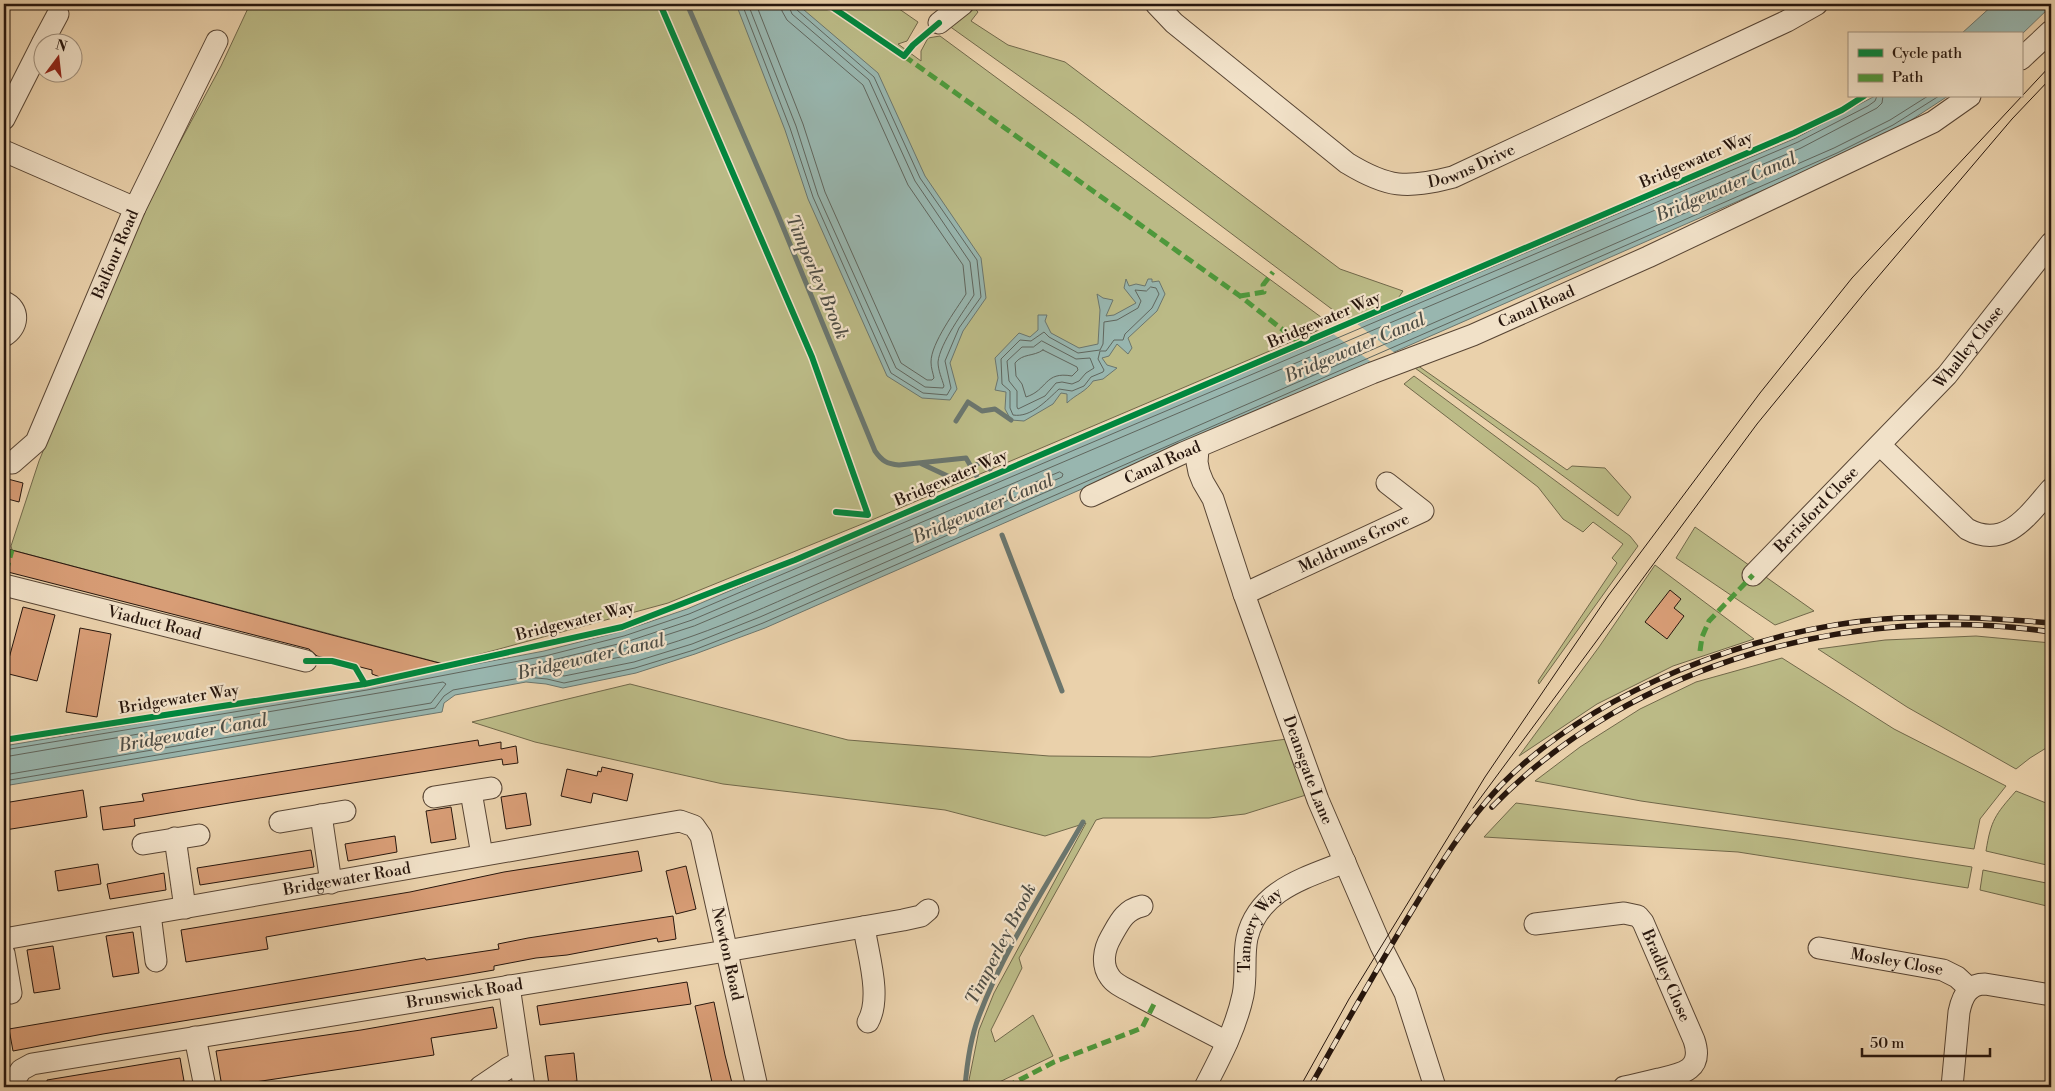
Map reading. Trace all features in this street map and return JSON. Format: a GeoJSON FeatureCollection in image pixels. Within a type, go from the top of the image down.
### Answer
{"type":"FeatureCollection","features":[{"type":"Feature","properties":{"kind":"street"},"geometry":{"type":"LineString","coordinates":[[939,23],[963,4]]}},
{"type":"Feature","properties":{"kind":"street","name":"Downs Drive"},"geometry":{"type":"LineString","coordinates":[[1156,4],[1174,23],[1347,164],[1379,180],[1405,185],[1422,185],[1452,177],[1787,21],[1816,4]]}},
{"type":"Feature","properties":{"kind":"street"},"geometry":{"type":"LineString","coordinates":[[49,32],[58,14]]}},
{"type":"Feature","properties":{"kind":"street"},"geometry":{"type":"LineString","coordinates":[[2022,58],[2051,31]]}},
{"type":"Feature","properties":{"kind":"street","name":"Balfour Road"},"geometry":{"type":"LineString","coordinates":[[8,462],[36,442],[135,208],[217,41]]}},
{"type":"Feature","properties":{"kind":"street"},"geometry":{"type":"LineString","coordinates":[[4,119],[32,64]]}},
{"type":"Feature","properties":{"kind":"street","name":"Canal Road"},"geometry":{"type":"LineString","coordinates":[[1091,496],[1183,453],[1198,449],[1372,373],[1473,335],[1648,258],[1933,122],[1967,98]]}},
{"type":"Feature","properties":{"kind":"street"},"geometry":{"type":"LineString","coordinates":[[4,151],[135,208]]}},
{"type":"Feature","properties":{"kind":"street","name":"Whalley Close"},"geometry":{"type":"LineString","coordinates":[[1880,445],[1965,355],[2051,243]]}},
{"type":"Feature","properties":{"kind":"street"},"geometry":{"type":"LineString","coordinates":[[4,302],[10,304],[16,312],[16,322],[12,331],[4,336]]}},
{"type":"Feature","properties":{"kind":"street"},"geometry":{"type":"LineString","coordinates":[[1880,445],[1967,529],[1974,533],[1995,535],[2013,529],[2051,489]]}},
{"type":"Feature","properties":{"kind":"street","name":"Berisford Close"},"geometry":{"type":"LineString","coordinates":[[1753,575],[1880,445]]}},
{"type":"Feature","properties":{"kind":"street","name":"Deansgate Lane"},"geometry":{"type":"LineString","coordinates":[[1198,449],[1197,462],[1199,472],[1213,499],[1244,594],[1318,800],[1381,946],[1405,993],[1435,1087]]}},
{"type":"Feature","properties":{"kind":"street","name":"Meldrums Grove"},"geometry":{"type":"LineString","coordinates":[[1244,594],[1423,511],[1387,482]]}},
{"type":"Feature","properties":{"kind":"street","name":"Viaduct Road"},"geometry":{"type":"LineString","coordinates":[[4,585],[306,660]]}},
{"type":"Feature","properties":{"kind":"street"},"geometry":{"type":"LineString","coordinates":[[434,797],[481,790],[482,855]]}},
{"type":"Feature","properties":{"kind":"street"},"geometry":{"type":"LineString","coordinates":[[280,822],[345,811]]}},
{"type":"Feature","properties":{"kind":"street"},"geometry":{"type":"LineString","coordinates":[[321,816],[331,882]]}},
{"type":"Feature","properties":{"kind":"street","name":"Bridgewater Road"},"geometry":{"type":"LineString","coordinates":[[4,939],[668,822],[680,821],[690,823]]}},
{"type":"Feature","properties":{"kind":"street","name":"Newton Road"},"geometry":{"type":"LineString","coordinates":[[690,823],[701,836],[757,1087]]}},
{"type":"Feature","properties":{"kind":"street"},"geometry":{"type":"LineString","coordinates":[[143,844],[199,835]]}},
{"type":"Feature","properties":{"kind":"street"},"geometry":{"type":"LineString","coordinates":[[175,838],[185,908]]}},
{"type":"Feature","properties":{"kind":"street","name":"Tannery Way"},"geometry":{"type":"LineString","coordinates":[[1205,1087],[1237,1020],[1244,992],[1247,938],[1259,911],[1265,903],[1282,889],[1345,862]]}},
{"type":"Feature","properties":{"kind":"street"},"geometry":{"type":"LineString","coordinates":[[1142,906],[1134,908],[1125,914],[1107,944],[1104,961],[1109,976],[1122,987],[1227,1042]]}},
{"type":"Feature","properties":{"kind":"street","name":"Brunswick Road"},"geometry":{"type":"LineString","coordinates":[[10,1087],[21,1070],[28,1065],[726,951],[914,918],[928,910]]}},
{"type":"Feature","properties":{"kind":"street","name":"Bradley Close"},"geometry":{"type":"LineString","coordinates":[[1535,924],[1624,913],[1638,916],[1643,922],[1697,1047],[1696,1060],[1693,1066],[1682,1074],[1624,1087]]}},
{"type":"Feature","properties":{"kind":"street"},"geometry":{"type":"LineString","coordinates":[[150,914],[156,960]]}},
{"type":"Feature","properties":{"kind":"street"},"geometry":{"type":"LineString","coordinates":[[864,927],[875,999],[874,1012],[868,1022]]}},
{"type":"Feature","properties":{"kind":"street","name":"Mosley Close"},"geometry":{"type":"LineString","coordinates":[[1819,948],[1943,970],[1957,977],[1970,989]]}},
{"type":"Feature","properties":{"kind":"street"},"geometry":{"type":"LineString","coordinates":[[4,954],[10,993]]}},
{"type":"Feature","properties":{"kind":"street"},"geometry":{"type":"LineString","coordinates":[[1952,1087],[1961,1002],[1970,989],[1978,984],[1985,984],[2051,995]]}},
{"type":"Feature","properties":{"kind":"street"},"geometry":{"type":"LineString","coordinates":[[509,986],[524,1087]]}},
{"type":"Feature","properties":{"kind":"street"},"geometry":{"type":"LineString","coordinates":[[195,1037],[204,1087]]}},
{"type":"Feature","properties":{"kind":"street"},"geometry":{"type":"LineString","coordinates":[[480,1087],[520,1062]]}},
{"type":"Feature","properties":{"kind":"shaded area"},"geometry":{"type":"Polygon","coordinates":[[[250,4],[892,4],[918,22],[907,41],[898,44],[921,61],[921,51],[928,38],[940,36],[1325,320],[1319,330],[867,522],[668,603],[444,664],[12,550],[11,546],[39,461],[138,220],[221,66],[250,4]]]}},
{"type":"Feature","properties":{"kind":"shaded area"},"geometry":{"type":"Polygon","coordinates":[[[971,4],[978,12],[971,21],[1008,45],[1065,62],[1340,269],[1403,291],[1395,303],[1351,319],[1337,313],[1075,116],[945,23],[971,4]]]}},
{"type":"Feature","properties":{"kind":"shaded area"},"geometry":{"type":"Polygon","coordinates":[[[1417,365],[1567,470],[1572,466],[1605,468],[1631,497],[1618,516],[1415,368],[1417,365]]]}},
{"type":"Feature","properties":{"kind":"shaded area"},"geometry":{"type":"Polygon","coordinates":[[[1414,376],[1630,536],[1638,546],[1539,684],[1538,681],[1617,563],[1612,558],[1623,544],[1593,522],[1583,532],[1563,519],[1538,487],[1404,384],[1414,376]]]}},
{"type":"Feature","properties":{"kind":"shaded area"},"geometry":{"type":"Polygon","coordinates":[[[1695,527],[1814,611],[1775,625],[1676,558],[1695,527]]]}},
{"type":"Feature","properties":{"kind":"shaded area"},"geometry":{"type":"Polygon","coordinates":[[[1655,565],[1754,639],[1673,666],[1597,704],[1519,756],[1599,647],[1655,565]]]}},
{"type":"Feature","properties":{"kind":"shaded area"},"geometry":{"type":"Polygon","coordinates":[[[1976,636],[2051,643],[2051,745],[2016,769],[1907,707],[1818,649],[1885,640],[1976,636]]]}},
{"type":"Feature","properties":{"kind":"shaded area"},"geometry":{"type":"Polygon","coordinates":[[[1782,658],[1894,729],[2006,786],[1980,819],[1974,849],[1641,801],[1535,781],[1580,747],[1640,709],[1696,682],[1782,658]]]}},
{"type":"Feature","properties":{"kind":"shaded area"},"geometry":{"type":"Polygon","coordinates":[[[630,684],[848,740],[1049,756],[1150,757],[1287,739],[1306,795],[1245,814],[1209,818],[1103,818],[1096,820],[1019,958],[1022,968],[991,1030],[995,1042],[1033,1015],[1053,1056],[989,1087],[970,1087],[969,1080],[979,1030],[994,993],[1086,823],[1045,836],[945,810],[723,784],[535,742],[472,722],[630,684]]]}},
{"type":"Feature","properties":{"kind":"shaded area"},"geometry":{"type":"Polygon","coordinates":[[[2016,791],[2051,805],[2051,866],[1986,851],[1995,818],[2016,791]]]}},
{"type":"Feature","properties":{"kind":"shaded area"},"geometry":{"type":"Polygon","coordinates":[[[1516,803],[1790,839],[1972,867],[1968,888],[1738,852],[1484,837],[1516,803]]]}},
{"type":"Feature","properties":{"kind":"shaded area"},"geometry":{"type":"Polygon","coordinates":[[[1983,870],[2051,884],[2051,907],[1980,890],[1983,870]]]}},
{"type":"Feature","properties":{"kind":"water"},"geometry":{"type":"Polygon","coordinates":[[[736,4],[797,4],[878,73],[925,176],[981,258],[986,298],[963,331],[950,363],[957,389],[950,400],[922,398],[887,376],[808,199],[785,130],[736,4]]]}},
{"type":"Feature","properties":{"kind":"water"},"geometry":{"type":"Polygon","coordinates":[[[1994,4],[2051,4],[2022,34],[2022,32],[1963,32],[1994,4]]]}},
{"type":"Feature","properties":{"kind":"water","name":"Bridgewater Canal"},"geometry":{"type":"Polygon","coordinates":[[[1871,98],[1945,98],[1896,130],[1809,170],[765,628],[695,654],[636,673],[563,688],[526,682],[455,695],[444,703],[442,712],[4,786],[4,746],[366,685],[544,651],[623,631],[687,609],[1796,138],[1871,98]]]}},
{"type":"Feature","properties":{"kind":"water"},"geometry":{"type":"Polygon","coordinates":[[[1126,279],[1129,286],[1136,284],[1145,286],[1148,279],[1152,279],[1152,282],[1159,281],[1165,294],[1157,311],[1128,338],[1132,348],[1128,354],[1117,344],[1109,356],[1102,358],[1107,365],[1117,368],[1103,379],[1093,381],[1067,403],[1067,394],[1061,393],[1053,404],[1024,421],[1011,420],[1005,409],[1006,392],[995,390],[998,378],[995,358],[1019,333],[1030,337],[1038,330],[1038,315],[1047,315],[1045,321],[1051,333],[1079,348],[1098,344],[1100,310],[1097,294],[1103,298],[1113,300],[1106,316],[1114,315],[1136,303],[1124,288],[1126,279]]]}},
{"type":"Feature","properties":{"kind":"pier"},"geometry":{"type":"Polygon","coordinates":[[[1356,323],[1396,354],[1374,364],[1332,333],[1356,323]]]}},
{"type":"Feature","properties":{"kind":"building"},"geometry":{"type":"Polygon","coordinates":[[[4,478],[23,483],[19,502],[4,498],[4,478]]]}},
{"type":"Feature","properties":{"kind":"building"},"geometry":{"type":"Polygon","coordinates":[[[4,548],[443,664],[380,677],[372,674],[372,670],[317,656],[309,649],[4,571],[4,548]]]}},
{"type":"Feature","properties":{"kind":"building"},"geometry":{"type":"Polygon","coordinates":[[[1670,590],[1681,599],[1674,608],[1684,616],[1667,639],[1645,622],[1670,590]]]}},
{"type":"Feature","properties":{"kind":"building"},"geometry":{"type":"Polygon","coordinates":[[[23,607],[55,615],[37,681],[5,673],[23,607]]]}},
{"type":"Feature","properties":{"kind":"building"},"geometry":{"type":"Polygon","coordinates":[[[80,628],[111,634],[97,717],[66,712],[80,628]]]}},
{"type":"Feature","properties":{"kind":"building"},"geometry":{"type":"Polygon","coordinates":[[[478,740],[479,746],[501,742],[501,749],[516,746],[518,763],[503,765],[502,759],[241,801],[134,819],[135,826],[103,830],[100,807],[144,801],[142,794],[478,740]]]}},
{"type":"Feature","properties":{"kind":"building"},"geometry":{"type":"Polygon","coordinates":[[[602,767],[633,774],[627,801],[593,793],[591,803],[561,796],[567,769],[597,776],[598,771],[601,772],[602,767]]]}},
{"type":"Feature","properties":{"kind":"building"},"geometry":{"type":"Polygon","coordinates":[[[83,790],[87,817],[5,830],[4,803],[83,790]]]}},
{"type":"Feature","properties":{"kind":"building"},"geometry":{"type":"Polygon","coordinates":[[[526,793],[531,825],[506,829],[501,797],[526,793]]]}},
{"type":"Feature","properties":{"kind":"building"},"geometry":{"type":"Polygon","coordinates":[[[451,807],[456,839],[431,843],[426,811],[451,807]]]}},
{"type":"Feature","properties":{"kind":"building"},"geometry":{"type":"Polygon","coordinates":[[[395,836],[397,852],[348,861],[345,844],[395,836]]]}},
{"type":"Feature","properties":{"kind":"building"},"geometry":{"type":"Polygon","coordinates":[[[311,850],[314,867],[200,885],[197,868],[311,850]]]}},
{"type":"Feature","properties":{"kind":"building"},"geometry":{"type":"Polygon","coordinates":[[[638,851],[642,871],[266,937],[268,949],[186,962],[181,930],[410,892],[504,872],[638,851]]]}},
{"type":"Feature","properties":{"kind":"building"},"geometry":{"type":"Polygon","coordinates":[[[98,864],[101,884],[58,891],[55,871],[98,864]]]}},
{"type":"Feature","properties":{"kind":"building"},"geometry":{"type":"Polygon","coordinates":[[[686,866],[696,909],[676,914],[666,871],[686,866]]]}},
{"type":"Feature","properties":{"kind":"building"},"geometry":{"type":"Polygon","coordinates":[[[164,873],[166,890],[110,899],[107,884],[164,873]]]}},
{"type":"Feature","properties":{"kind":"building"},"geometry":{"type":"Polygon","coordinates":[[[673,916],[676,939],[658,942],[657,938],[567,955],[536,958],[494,966],[494,970],[103,1034],[13,1051],[9,1029],[425,958],[426,960],[499,949],[498,944],[528,938],[673,916]]]}},
{"type":"Feature","properties":{"kind":"building"},"geometry":{"type":"Polygon","coordinates":[[[133,932],[139,973],[113,977],[106,936],[133,932]]]}},
{"type":"Feature","properties":{"kind":"building"},"geometry":{"type":"Polygon","coordinates":[[[53,946],[60,989],[34,993],[27,950],[53,946]]]}},
{"type":"Feature","properties":{"kind":"building"},"geometry":{"type":"Polygon","coordinates":[[[687,982],[691,1004],[540,1025],[537,1006],[687,982]]]}},
{"type":"Feature","properties":{"kind":"building"},"geometry":{"type":"Polygon","coordinates":[[[714,1002],[733,1087],[713,1087],[695,1006],[714,1002]]]}},
{"type":"Feature","properties":{"kind":"building"},"geometry":{"type":"Polygon","coordinates":[[[493,1007],[497,1028],[431,1038],[434,1055],[222,1087],[216,1051],[361,1030],[493,1007]]]}},
{"type":"Feature","properties":{"kind":"building"},"geometry":{"type":"Polygon","coordinates":[[[574,1053],[577,1081],[549,1085],[545,1056],[574,1053]]]}},
{"type":"Feature","properties":{"kind":"building"},"geometry":{"type":"Polygon","coordinates":[[[180,1058],[184,1081],[146,1087],[47,1087],[47,1080],[180,1058]]]}},
{"type":"Feature","properties":{"kind":"waterway","name":"Timperley Brook"},"geometry":{"type":"LineString","coordinates":[[687,4],[776,210],[875,451],[885,461],[899,465],[966,458],[977,477]]}},
{"type":"Feature","properties":{"kind":"waterway"},"geometry":{"type":"LineString","coordinates":[[956,421],[968,402],[982,411],[995,409],[1011,420]]}},
{"type":"Feature","properties":{"kind":"waterway"},"geometry":{"type":"LineString","coordinates":[[922,464],[954,479],[984,460],[990,469]]}},
{"type":"Feature","properties":{"kind":"waterway","name":"Timperley Brook"},"geometry":{"type":"LineString","coordinates":[[1002,535],[1062,691]]}},
{"type":"Feature","properties":{"kind":"waterway","name":"Timperley Brook"},"geometry":{"type":"LineString","coordinates":[[965,1087],[973,1033],[989,991],[1013,942],[1083,822]]}},
{"type":"Feature","properties":{"kind":"tram line"},"geometry":{"type":"LineString","coordinates":[[2022,96],[2051,65]]}},
{"type":"Feature","properties":{"kind":"tram line"},"geometry":{"type":"LineString","coordinates":[[1473,808],[1757,424],[1866,291],[2012,119],[2051,78]]}},
{"type":"Feature","properties":{"kind":"tram line"},"geometry":{"type":"LineString","coordinates":[[1300,1087],[1349,999],[1485,777],[1608,596],[1760,393],[1852,278],[2020,98]]}},
{"type":"Feature","properties":{"kind":"railway"},"geometry":{"type":"LineString","coordinates":[[1310,1087],[1400,931],[1433,877],[1476,814],[1501,785],[1539,751],[1582,721],[1629,694],[1679,670],[1730,651],[1782,636],[1834,625],[1884,619],[1926,617],[1988,618],[2051,623]]}},
{"type":"Feature","properties":{"kind":"railway"},"geometry":{"type":"LineString","coordinates":[[1492,807],[1548,757],[1610,715],[1678,680],[1750,654],[1825,636],[1901,626],[1976,625],[2051,632]]}},
{"type":"Feature","properties":{"kind":"marked path"},"geometry":{"type":"LineString","coordinates":[[904,56],[1240,296],[1302,345]]}},
{"type":"Feature","properties":{"kind":"marked path"},"geometry":{"type":"LineString","coordinates":[[1240,296],[1264,292],[1263,285],[1273,272]]}},
{"type":"Feature","properties":{"kind":"marked path"},"geometry":{"type":"LineString","coordinates":[[6,572],[12,550]]}},
{"type":"Feature","properties":{"kind":"marked path"},"geometry":{"type":"LineString","coordinates":[[1700,651],[1702,637],[1709,621],[1753,575]]}},
{"type":"Feature","properties":{"kind":"marked path"},"geometry":{"type":"LineString","coordinates":[[1006,1087],[1054,1062],[1142,1028],[1154,1004]]}},
{"type":"Feature","properties":{"kind":"cycle path"},"geometry":{"type":"LineString","coordinates":[[660,4],[812,357],[868,515],[836,512]]}},
{"type":"Feature","properties":{"kind":"cycle path"},"geometry":{"type":"LineString","coordinates":[[823,4],[832,7],[904,56],[913,45],[939,23]]}},
{"type":"Feature","properties":{"kind":"cycle path","name":"Bridgewater Way"},"geometry":{"type":"LineString","coordinates":[[4,740],[365,684],[622,627],[795,560],[1794,133],[1842,110],[1861,98]]}},
{"type":"Feature","properties":{"kind":"cycle path"},"geometry":{"type":"LineString","coordinates":[[306,661],[332,661],[355,667],[365,684]]}}]}
